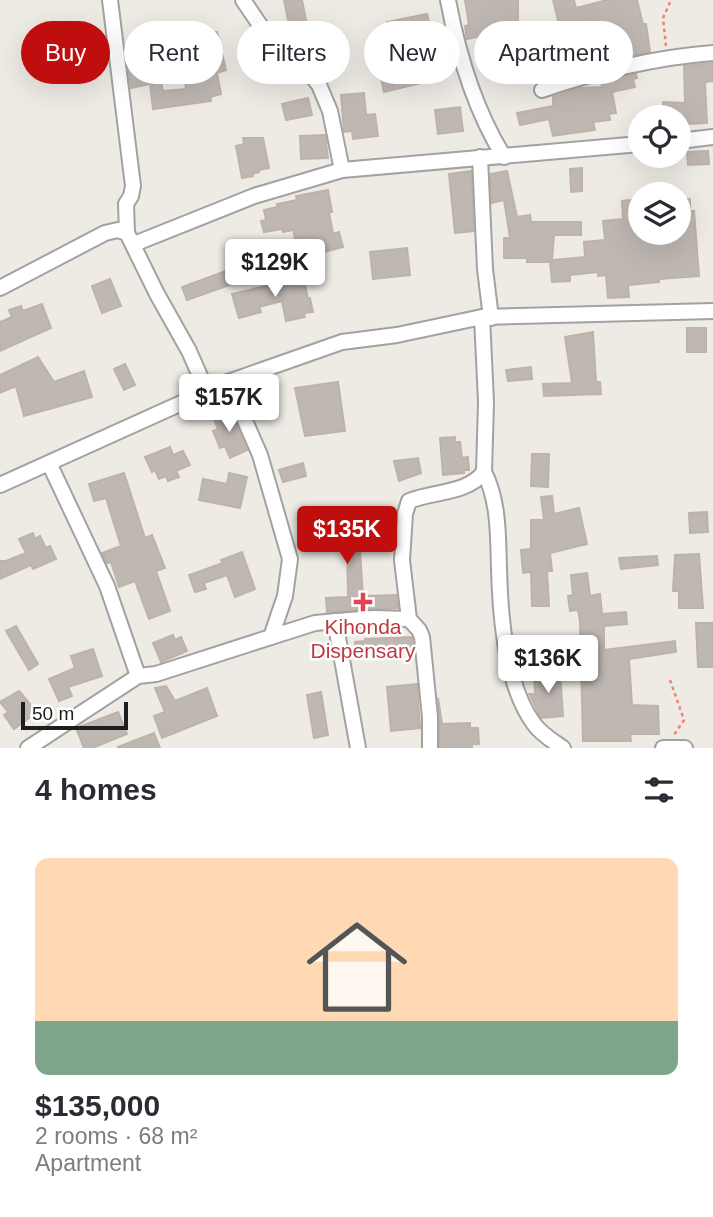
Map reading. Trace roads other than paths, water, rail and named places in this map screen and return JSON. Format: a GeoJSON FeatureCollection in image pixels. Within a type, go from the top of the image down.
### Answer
{"type":"FeatureCollection","features":[{"type":"Feature","properties":{"kind":"street"},"geometry":{"type":"LineString","coordinates":[[110,0],[133,186],[131,197],[126,204],[131,239],[157,294],[189,351],[207,392]]}},
{"type":"Feature","properties":{"kind":"street"},"geometry":{"type":"LineString","coordinates":[[243,0],[267,34],[295,55],[319,85],[330,111],[342,170]]}},
{"type":"Feature","properties":{"kind":"street"},"geometry":{"type":"LineString","coordinates":[[448,0],[477,103],[504,157]]}},
{"type":"Feature","properties":{"kind":"street"},"geometry":{"type":"LineString","coordinates":[[542,90],[575,78],[713,53]]}},
{"type":"Feature","properties":{"kind":"street"},"geometry":{"type":"LineString","coordinates":[[691,140],[713,137]]}},
{"type":"Feature","properties":{"kind":"street"},"geometry":{"type":"LineString","coordinates":[[131,239],[254,196],[342,170],[628,146]]}},
{"type":"Feature","properties":{"kind":"street"},"geometry":{"type":"LineString","coordinates":[[480,157],[487,317],[484,472],[495,506],[501,615],[514,680],[534,724],[563,748]]}},
{"type":"Feature","properties":{"kind":"street"},"geometry":{"type":"LineString","coordinates":[[0,288],[105,233],[118,230],[131,239]]}},
{"type":"Feature","properties":{"kind":"street"},"geometry":{"type":"LineString","coordinates":[[0,485],[228,382],[341,342],[397,335],[487,317],[713,311]]}},
{"type":"Feature","properties":{"kind":"street"},"geometry":{"type":"LineString","coordinates":[[228,382],[260,454],[290,559],[285,596],[271,637]]}},
{"type":"Feature","properties":{"kind":"street"},"geometry":{"type":"LineString","coordinates":[[49,463],[107,586],[138,676]]}},
{"type":"Feature","properties":{"kind":"street"},"geometry":{"type":"LineString","coordinates":[[430,748],[430,717],[422,637],[409,619],[402,560],[404,514],[409,501],[428,494],[470,486],[484,472]]}},
{"type":"Feature","properties":{"kind":"street"},"geometry":{"type":"LineString","coordinates":[[28,748],[138,676],[156,674],[315,623],[373,618],[409,619]]}},
{"type":"Feature","properties":{"kind":"street"},"geometry":{"type":"LineString","coordinates":[[335,621],[358,748]]}},
{"type":"Feature","properties":{"kind":"street"},"geometry":{"type":"LineString","coordinates":[[665,748],[685,748]]}},
{"type":"Feature","properties":{"kind":"place","name":"Kihonda Dispensary"},"geometry":{"type":"Point","coordinates":[363,602]}}]}
